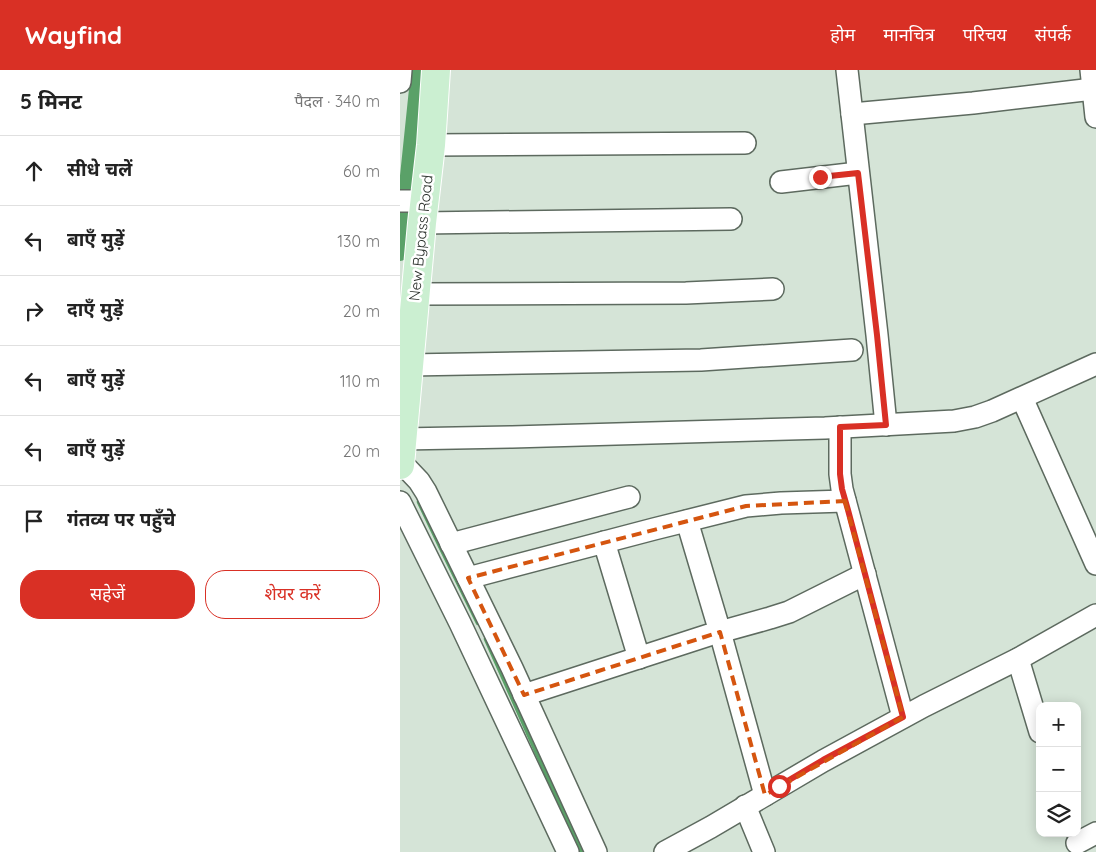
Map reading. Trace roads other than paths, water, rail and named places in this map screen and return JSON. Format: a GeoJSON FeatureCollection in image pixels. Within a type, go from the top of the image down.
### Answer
{"type":"FeatureCollection","features":[{"type":"Feature","properties":{"kind":"main road","name":"New Bypass Road"},"geometry":{"type":"LineString","coordinates":[[401,455],[416,294],[414,207],[431,145],[436,70]]}},
{"type":"Feature","properties":{"kind":"street"},"geometry":{"type":"LineString","coordinates":[[400,82],[401,70]]}},
{"type":"Feature","properties":{"kind":"street"},"geometry":{"type":"LineString","coordinates":[[848,70],[886,425]]}},
{"type":"Feature","properties":{"kind":"street"},"geometry":{"type":"LineString","coordinates":[[852,114],[973,103],[1092,80],[1096,117]]}},
{"type":"Feature","properties":{"kind":"street"},"geometry":{"type":"LineString","coordinates":[[431,145],[745,143]]}},
{"type":"Feature","properties":{"kind":"street"},"geometry":{"type":"LineString","coordinates":[[781,182],[858,173]]}},
{"type":"Feature","properties":{"kind":"street"},"geometry":{"type":"LineString","coordinates":[[414,207],[730,218]]}},
{"type":"Feature","properties":{"kind":"street"},"geometry":{"type":"LineString","coordinates":[[416,294],[686,293],[772,289]]}},
{"type":"Feature","properties":{"kind":"street"},"geometry":{"type":"LineString","coordinates":[[409,365],[701,360],[852,350]]}},
{"type":"Feature","properties":{"kind":"street"},"geometry":{"type":"LineString","coordinates":[[596,852],[524,695],[426,492],[401,455],[522,437],[954,422],[992,412],[1096,364]]}},
{"type":"Feature","properties":{"kind":"street"},"geometry":{"type":"LineString","coordinates":[[1022,398],[1096,564]]}},
{"type":"Feature","properties":{"kind":"street"},"geometry":{"type":"LineString","coordinates":[[840,427],[840,474],[845,501],[903,717]]}},
{"type":"Feature","properties":{"kind":"street"},"geometry":{"type":"LineString","coordinates":[[451,544],[629,497]]}},
{"type":"Feature","properties":{"kind":"street"},"geometry":{"type":"LineString","coordinates":[[468,578],[746,506],[845,501]]}},
{"type":"Feature","properties":{"kind":"street"},"geometry":{"type":"LineString","coordinates":[[400,502],[460,623],[568,852]]}},
{"type":"Feature","properties":{"kind":"street"},"geometry":{"type":"LineString","coordinates":[[687,521],[765,795]]}},
{"type":"Feature","properties":{"kind":"street"},"geometry":{"type":"LineString","coordinates":[[604,542],[639,658]]}},
{"type":"Feature","properties":{"kind":"street"},"geometry":{"type":"LineString","coordinates":[[524,695],[720,632],[789,612],[866,574]]}},
{"type":"Feature","properties":{"kind":"street"},"geometry":{"type":"LineString","coordinates":[[665,852],[823,760],[1018,659],[1096,615]]}},
{"type":"Feature","properties":{"kind":"street"},"geometry":{"type":"LineString","coordinates":[[1018,659],[1036,719]]}},
{"type":"Feature","properties":{"kind":"street"},"geometry":{"type":"LineString","coordinates":[[745,806],[764,852]]}},
{"type":"Feature","properties":{"kind":"waterway"},"geometry":{"type":"LineString","coordinates":[[400,253],[419,70]]}},
{"type":"Feature","properties":{"kind":"waterway"},"geometry":{"type":"LineString","coordinates":[[419,502],[478,623]]}},
{"type":"Feature","properties":{"kind":"waterway"},"geometry":{"type":"LineString","coordinates":[[486,639],[581,852]]}}]}
